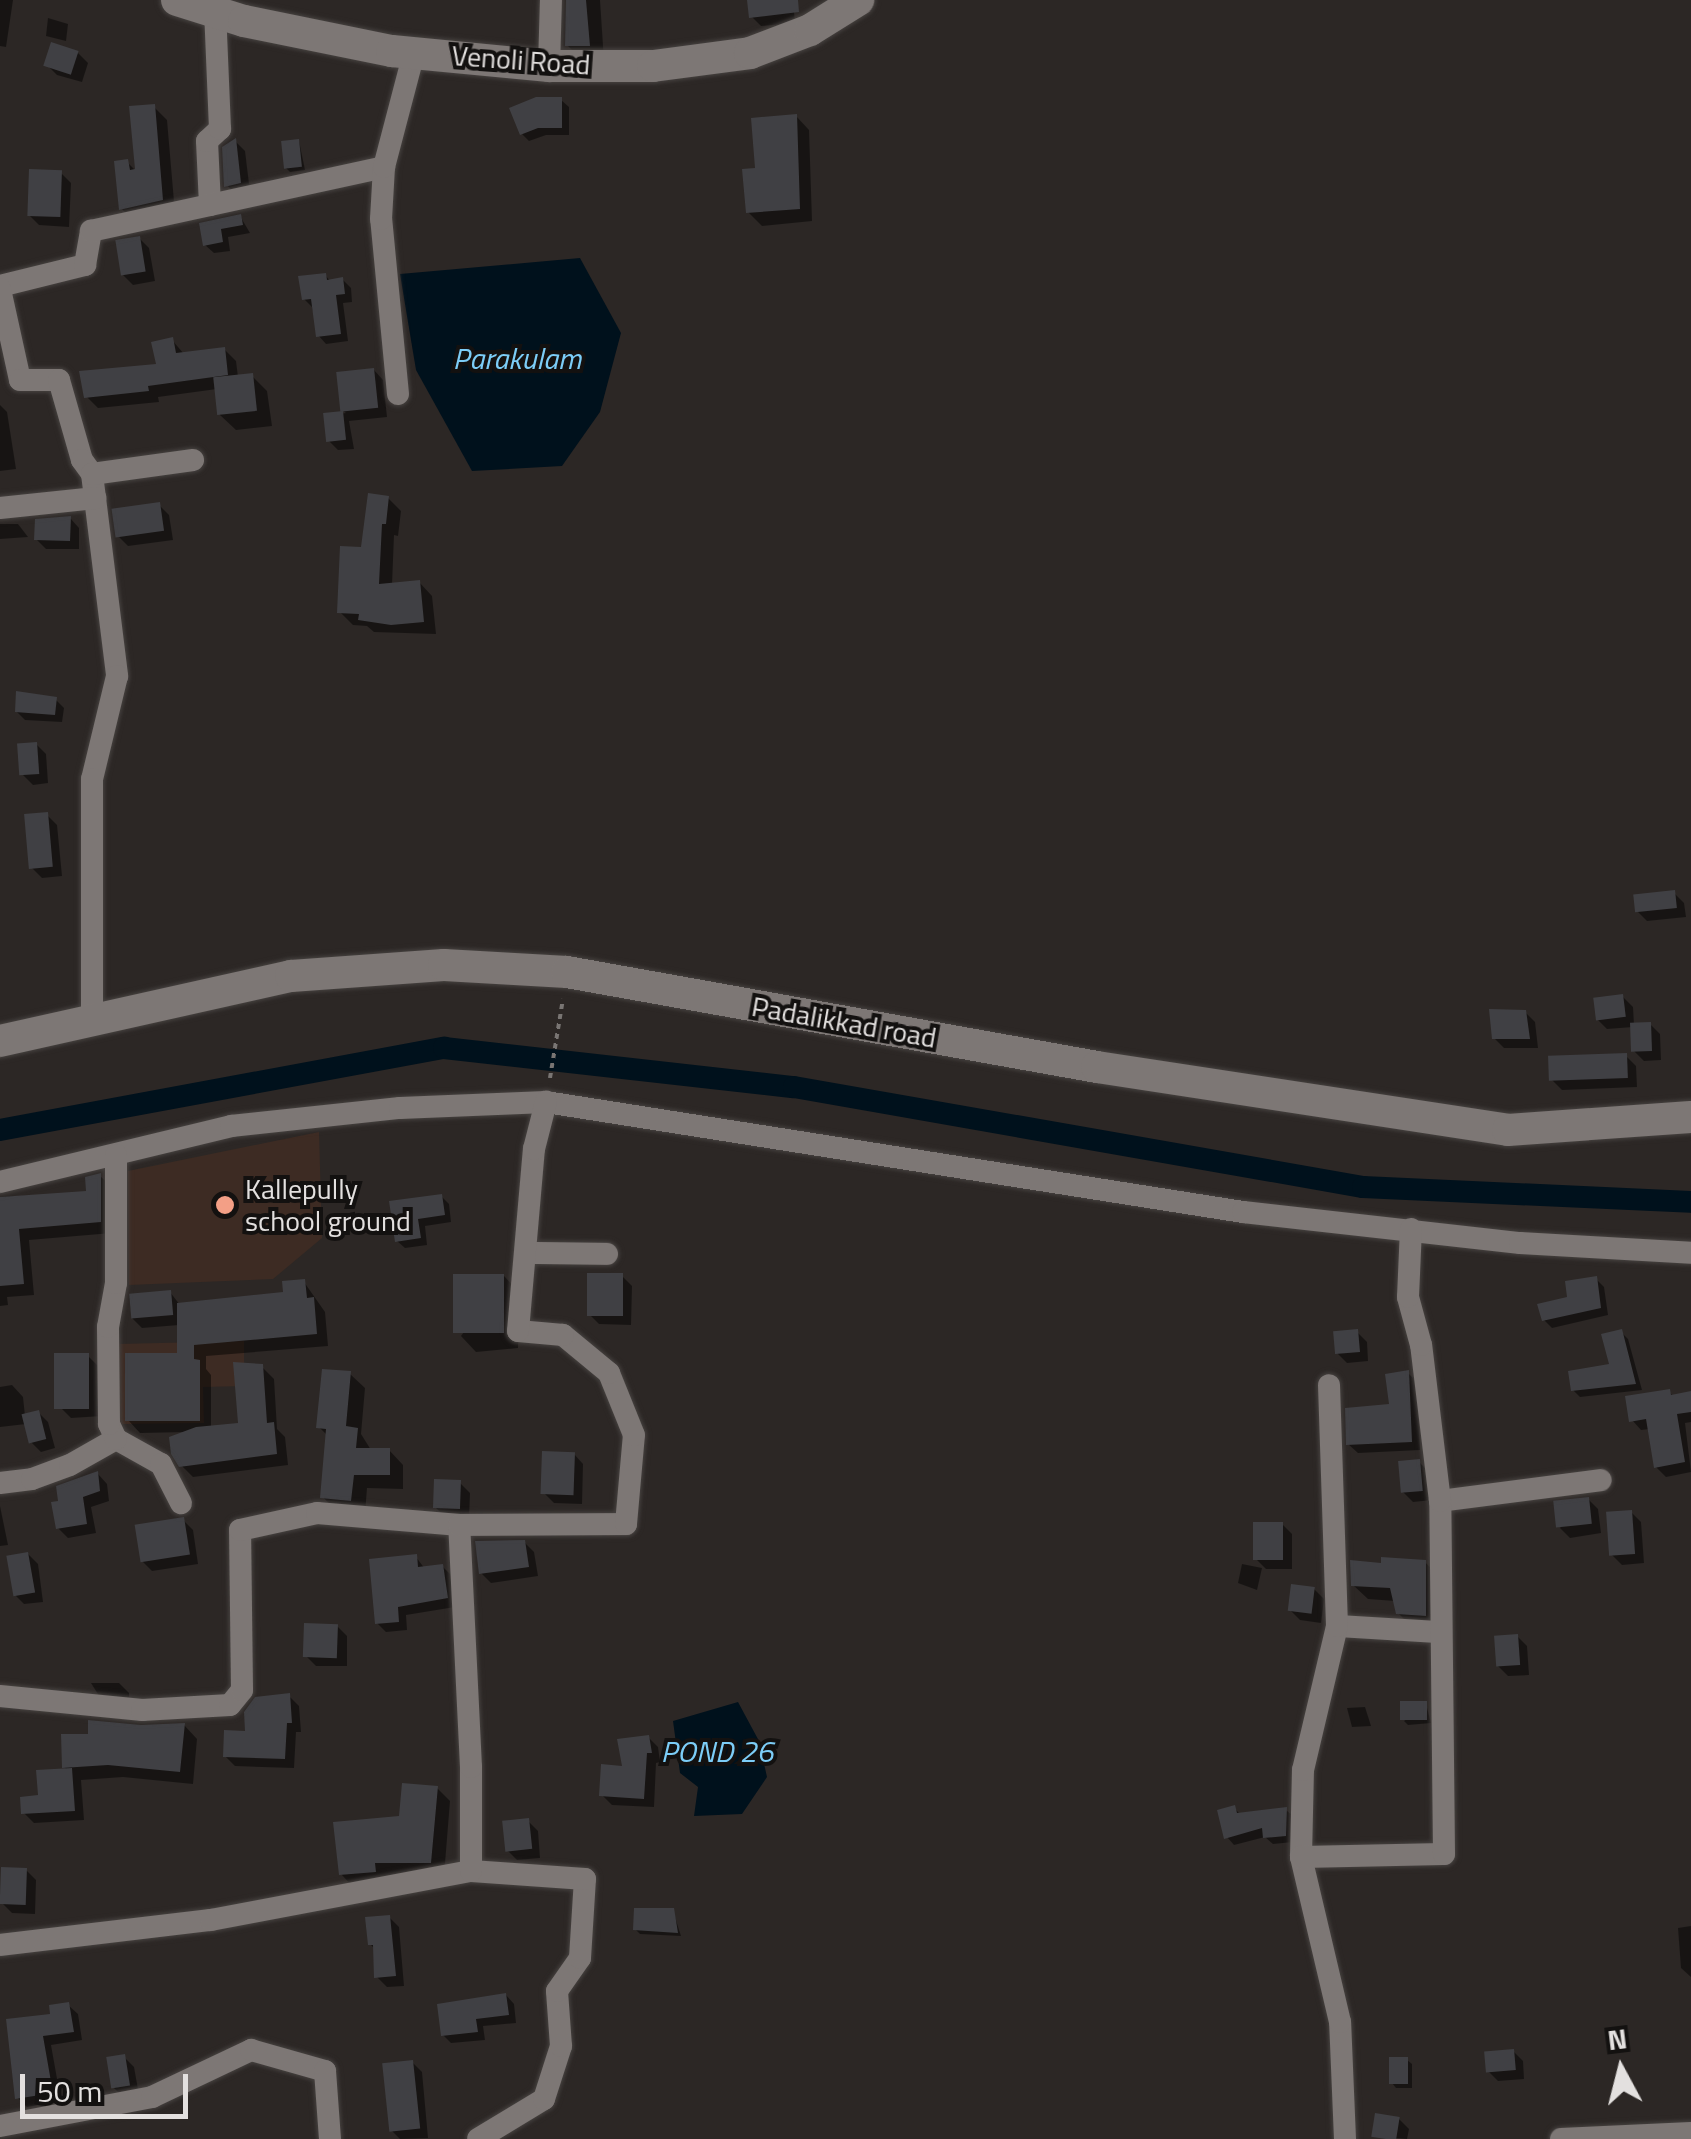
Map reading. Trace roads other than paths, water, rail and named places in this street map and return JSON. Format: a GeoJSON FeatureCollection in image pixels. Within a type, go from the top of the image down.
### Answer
{"type":"FeatureCollection","features":[{"type":"Feature","properties":{"kind":"street","name":"Venoli Road"},"geometry":{"type":"LineString","coordinates":[[177,0],[414,53],[549,66],[653,66],[750,53],[810,30],[858,0]]}},
{"type":"Feature","properties":{"kind":"street"},"geometry":{"type":"LineString","coordinates":[[549,66],[550,0]]}},
{"type":"Feature","properties":{"kind":"street"},"geometry":{"type":"LineString","coordinates":[[210,205],[207,141],[220,129],[214,11]]}},
{"type":"Feature","properties":{"kind":"street"},"geometry":{"type":"LineString","coordinates":[[398,394],[381,219],[384,168],[414,53]]}},
{"type":"Feature","properties":{"kind":"street"},"geometry":{"type":"LineString","coordinates":[[92,1022],[92,779],[116,676],[93,486],[58,380],[20,380],[0,287],[85,266],[91,231],[384,168]]}},
{"type":"Feature","properties":{"kind":"street"},"geometry":{"type":"LineString","coordinates":[[0,508],[193,460]]}},
{"type":"Feature","properties":{"kind":"street","name":"Padalikkad road"},"geometry":{"type":"LineString","coordinates":[[0,1040],[290,976],[444,965],[567,972],[1097,1067],[1508,1130],[1691,1117]]}},
{"type":"Feature","properties":{"kind":"street"},"geometry":{"type":"LineString","coordinates":[[0,1696],[142,1710],[230,1705],[242,1690],[240,1530],[318,1513],[459,1526],[626,1524],[634,1435],[609,1373],[563,1335],[518,1332],[528,1253],[534,1148],[546,1102]]}},
{"type":"Feature","properties":{"kind":"street"},"geometry":{"type":"LineString","coordinates":[[0,1182],[231,1126],[400,1108],[546,1102],[1224,1209],[1609,1251],[1691,1254]]}},
{"type":"Feature","properties":{"kind":"street"},"geometry":{"type":"LineString","coordinates":[[116,1155],[116,1284],[108,1327],[109,1424],[116,1439],[161,1464],[181,1503]]}},
{"type":"Feature","properties":{"kind":"street"},"geometry":{"type":"LineString","coordinates":[[1301,1858],[1444,1854],[1440,1501],[1422,1344],[1408,1296],[1411,1229]]}},
{"type":"Feature","properties":{"kind":"street"},"geometry":{"type":"LineString","coordinates":[[528,1253],[607,1254]]}},
{"type":"Feature","properties":{"kind":"street"},"geometry":{"type":"LineString","coordinates":[[1329,1386],[1336,1626],[1303,1770],[1301,1858],[1340,2022],[1345,2139]]}},
{"type":"Feature","properties":{"kind":"street"},"geometry":{"type":"LineString","coordinates":[[0,1483],[32,1479],[70,1465],[116,1439]]}},
{"type":"Feature","properties":{"kind":"street"},"geometry":{"type":"LineString","coordinates":[[1440,1501],[1601,1480]]}},
{"type":"Feature","properties":{"kind":"street"},"geometry":{"type":"LineString","coordinates":[[459,1526],[470,1871]]}},
{"type":"Feature","properties":{"kind":"street"},"geometry":{"type":"LineString","coordinates":[[1336,1626],[1439,1632]]}},
{"type":"Feature","properties":{"kind":"street"},"geometry":{"type":"LineString","coordinates":[[0,1945],[211,1920],[470,1871],[585,1879],[580,1958],[558,1991],[561,2046],[544,2099],[478,2139]]}},
{"type":"Feature","properties":{"kind":"street"},"geometry":{"type":"LineString","coordinates":[[0,2126],[152,2097],[252,2050],[325,2071],[330,2139]]}},
{"type":"Feature","properties":{"kind":"street"},"geometry":{"type":"LineString","coordinates":[[1561,2139],[1691,2133]]}},
{"type":"Feature","properties":{"kind":"water","name":"Parakulam"},"geometry":{"type":"Polygon","coordinates":[[[580,258],[621,333],[600,412],[562,466],[472,471],[416,370],[400,274],[580,258]]]}},
{"type":"Feature","properties":{"kind":"water","name":"POND 26"},"geometry":{"type":"Polygon","coordinates":[[[738,1702],[759,1741],[767,1777],[742,1814],[694,1816],[698,1787],[680,1773],[673,1721],[738,1702]]]}},
{"type":"Feature","properties":{"kind":"waterway"},"geometry":{"type":"LineString","coordinates":[[0,1130],[444,1048],[794,1087],[1363,1187],[1691,1202]]}},
{"type":"Feature","properties":{"kind":"place","name":"Kallepully school ground"},"geometry":{"type":"Point","coordinates":[225,1205]}}]}
